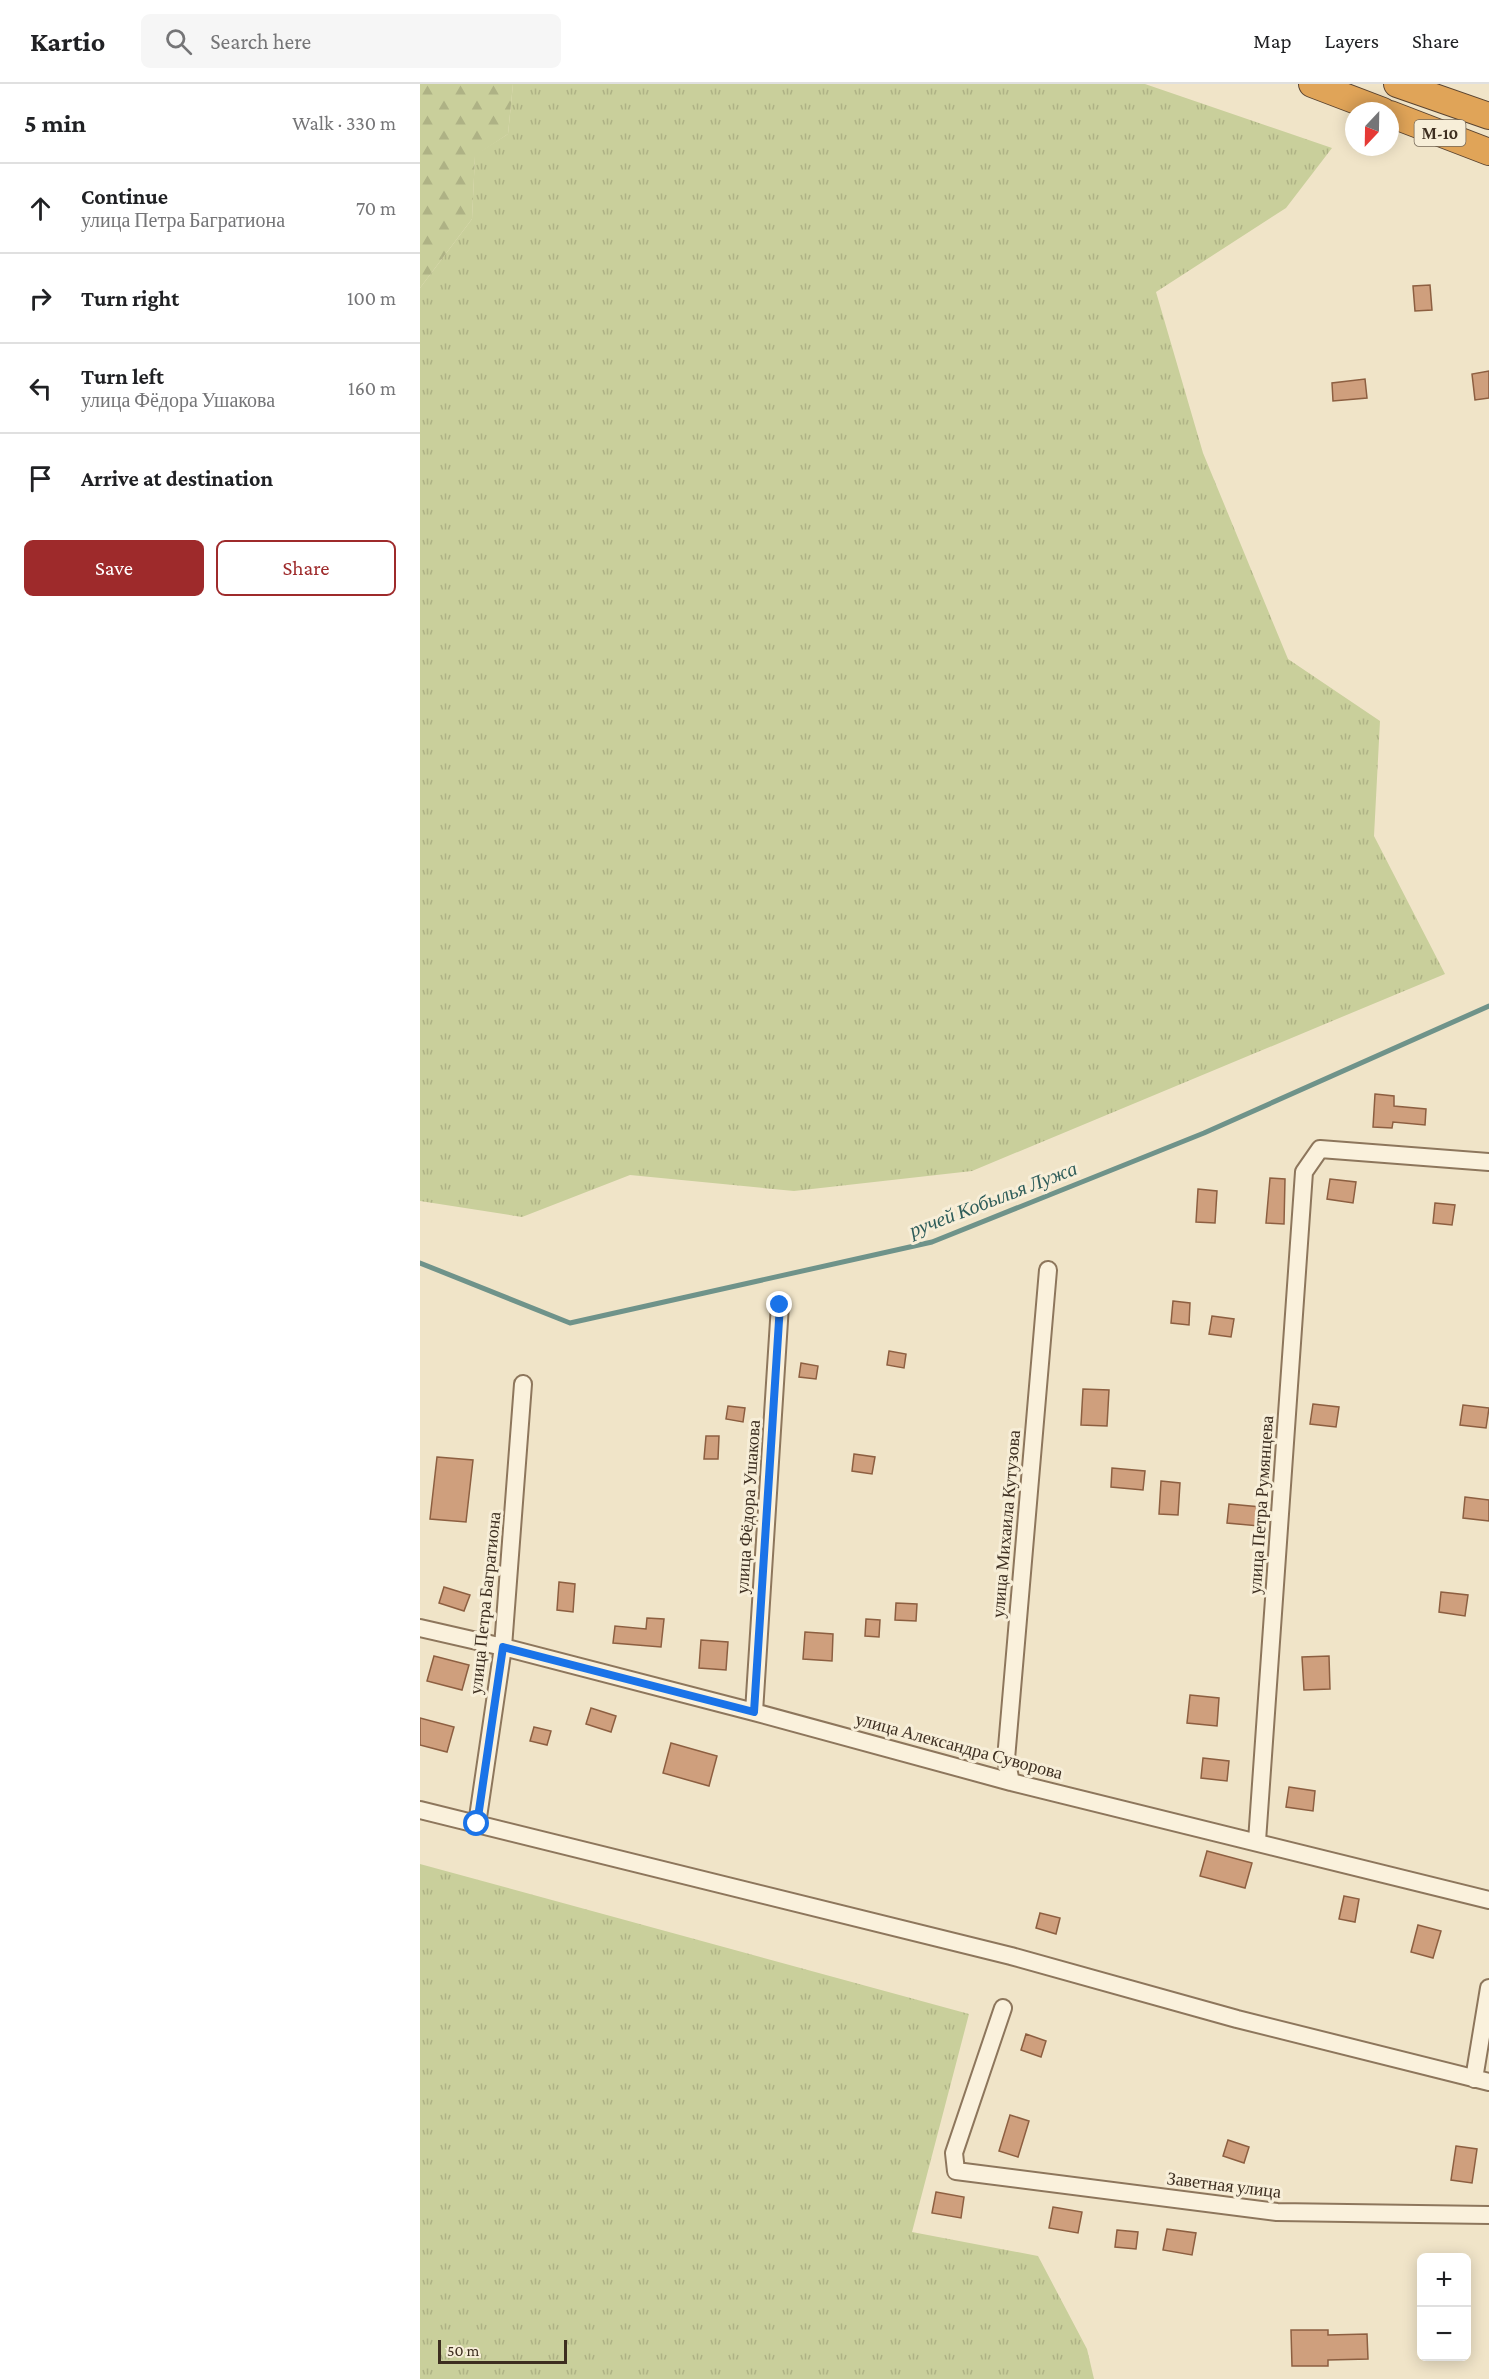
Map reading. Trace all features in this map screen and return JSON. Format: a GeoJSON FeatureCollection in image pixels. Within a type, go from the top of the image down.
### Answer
{"type":"FeatureCollection","features":[{"type":"Feature","properties":{"kind":"highway"},"geometry":{"type":"LineString","coordinates":[[1312,84],[1359,102]]}},
{"type":"Feature","properties":{"kind":"highway","name":"М-10"},"geometry":{"type":"LineString","coordinates":[[1397,84],[1489,116]]}},
{"type":"Feature","properties":{"kind":"highway"},"geometry":{"type":"LineString","coordinates":[[1443,84],[1489,100]]}},
{"type":"Feature","properties":{"kind":"highway","name":"М-10"},"geometry":{"type":"LineString","coordinates":[[1399,117],[1489,152]]}},
{"type":"Feature","properties":{"kind":"street","name":"улица Петра Румянцева"},"geometry":{"type":"LineString","coordinates":[[1257,1841],[1304,1172],[1320,1149],[1489,1162]]}},
{"type":"Feature","properties":{"kind":"street","name":"улица Михаила Кутузова"},"geometry":{"type":"LineString","coordinates":[[1011,1782],[1006,1759],[1048,1270]]}},
{"type":"Feature","properties":{"kind":"street","name":"улица Фёдора Ушакова"},"geometry":{"type":"LineString","coordinates":[[754,1712],[780,1305]]}},
{"type":"Feature","properties":{"kind":"street","name":"улица Петра Багратиона"},"geometry":{"type":"LineString","coordinates":[[477,1824],[503,1647],[524,1384]]}},
{"type":"Feature","properties":{"kind":"street","name":"улица Александра Суворова"},"geometry":{"type":"LineString","coordinates":[[420,1629],[503,1647],[1011,1782],[1489,1900]]}},
{"type":"Feature","properties":{"kind":"street"},"geometry":{"type":"LineString","coordinates":[[420,1810],[1011,1956],[1237,2019],[1482,2081],[1489,1988]]}},
{"type":"Feature","properties":{"kind":"street","name":"Заветная улица"},"geometry":{"type":"LineString","coordinates":[[1003,2008],[954,2153],[956,2171],[1277,2212],[1489,2215]]}},
{"type":"Feature","properties":{"kind":"green space"},"geometry":{"type":"Polygon","coordinates":[[[420,84],[513,84],[508,134],[475,156],[472,219],[420,288],[420,84]]]}},
{"type":"Feature","properties":{"kind":"green space"},"geometry":{"type":"Polygon","coordinates":[[[513,84],[1145,84],[1332,148],[1286,208],[1156,292],[1203,453],[1288,659],[1380,721],[1374,836],[1445,974],[972,1171],[794,1191],[630,1175],[522,1217],[420,1201],[420,288],[472,219],[475,155],[508,134],[513,84]]]}},
{"type":"Feature","properties":{"kind":"green space"},"geometry":{"type":"Polygon","coordinates":[[[420,1864],[969,2014],[912,2232],[1038,2256],[1087,2349],[1094,2379],[420,2379],[420,1864]]]}},
{"type":"Feature","properties":{"kind":"building"},"geometry":{"type":"Polygon","coordinates":[[[1430,285],[1432,310],[1415,311],[1413,286],[1430,285]]]}},
{"type":"Feature","properties":{"kind":"building"},"geometry":{"type":"Polygon","coordinates":[[[1489,371],[1489,398],[1475,400],[1472,374],[1489,371]]]}},
{"type":"Feature","properties":{"kind":"building"},"geometry":{"type":"Polygon","coordinates":[[[1365,379],[1367,398],[1333,401],[1332,383],[1365,379]]]}},
{"type":"Feature","properties":{"kind":"building"},"geometry":{"type":"Polygon","coordinates":[[[1375,1094],[1394,1096],[1394,1106],[1426,1109],[1425,1125],[1393,1122],[1392,1128],[1373,1127],[1375,1094]]]}},
{"type":"Feature","properties":{"kind":"building"},"geometry":{"type":"Polygon","coordinates":[[[1270,1178],[1285,1179],[1284,1224],[1266,1223],[1270,1178]]]}},
{"type":"Feature","properties":{"kind":"building"},"geometry":{"type":"Polygon","coordinates":[[[1330,1179],[1356,1182],[1353,1203],[1327,1199],[1330,1179]]]}},
{"type":"Feature","properties":{"kind":"building"},"geometry":{"type":"Polygon","coordinates":[[[1198,1189],[1217,1191],[1215,1223],[1196,1222],[1198,1189]]]}},
{"type":"Feature","properties":{"kind":"building"},"geometry":{"type":"Polygon","coordinates":[[[1435,1203],[1455,1205],[1452,1225],[1433,1223],[1435,1203]]]}},
{"type":"Feature","properties":{"kind":"building"},"geometry":{"type":"Polygon","coordinates":[[[1173,1301],[1190,1303],[1189,1325],[1171,1323],[1173,1301]]]}},
{"type":"Feature","properties":{"kind":"building"},"geometry":{"type":"Polygon","coordinates":[[[1212,1316],[1234,1319],[1231,1337],[1209,1334],[1212,1316]]]}},
{"type":"Feature","properties":{"kind":"building"},"geometry":{"type":"Polygon","coordinates":[[[889,1351],[906,1354],[904,1368],[887,1365],[889,1351]]]}},
{"type":"Feature","properties":{"kind":"building"},"geometry":{"type":"Polygon","coordinates":[[[801,1363],[818,1366],[816,1379],[799,1377],[801,1363]]]}},
{"type":"Feature","properties":{"kind":"building"},"geometry":{"type":"Polygon","coordinates":[[[1083,1389],[1109,1390],[1107,1426],[1081,1425],[1083,1389]]]}},
{"type":"Feature","properties":{"kind":"building"},"geometry":{"type":"Polygon","coordinates":[[[1313,1404],[1339,1407],[1336,1427],[1310,1424],[1313,1404]]]}},
{"type":"Feature","properties":{"kind":"building"},"geometry":{"type":"Polygon","coordinates":[[[1463,1405],[1489,1408],[1486,1428],[1460,1425],[1463,1405]]]}},
{"type":"Feature","properties":{"kind":"building"},"geometry":{"type":"Polygon","coordinates":[[[728,1406],[745,1408],[743,1422],[726,1419],[728,1406]]]}},
{"type":"Feature","properties":{"kind":"building"},"geometry":{"type":"Polygon","coordinates":[[[706,1436],[719,1436],[718,1459],[704,1459],[706,1436]]]}},
{"type":"Feature","properties":{"kind":"building"},"geometry":{"type":"Polygon","coordinates":[[[854,1454],[875,1457],[872,1474],[852,1471],[854,1454]]]}},
{"type":"Feature","properties":{"kind":"building"},"geometry":{"type":"Polygon","coordinates":[[[437,1457],[473,1460],[466,1522],[430,1519],[437,1457]]]}},
{"type":"Feature","properties":{"kind":"building"},"geometry":{"type":"Polygon","coordinates":[[[1112,1468],[1145,1471],[1143,1490],[1111,1487],[1112,1468]]]}},
{"type":"Feature","properties":{"kind":"building"},"geometry":{"type":"Polygon","coordinates":[[[1161,1481],[1180,1483],[1178,1515],[1159,1514],[1161,1481]]]}},
{"type":"Feature","properties":{"kind":"building"},"geometry":{"type":"Polygon","coordinates":[[[1465,1497],[1489,1500],[1489,1521],[1463,1518],[1465,1497]]]}},
{"type":"Feature","properties":{"kind":"building"},"geometry":{"type":"Polygon","coordinates":[[[1229,1504],[1261,1507],[1259,1526],[1227,1523],[1229,1504]]]}},
{"type":"Feature","properties":{"kind":"building"},"geometry":{"type":"Polygon","coordinates":[[[559,1582],[575,1584],[573,1612],[557,1610],[559,1582]]]}},
{"type":"Feature","properties":{"kind":"building"},"geometry":{"type":"Polygon","coordinates":[[[444,1587],[470,1595],[464,1611],[439,1603],[444,1587]]]}},
{"type":"Feature","properties":{"kind":"building"},"geometry":{"type":"Polygon","coordinates":[[[1441,1592],[1468,1595],[1465,1616],[1439,1612],[1441,1592]]]}},
{"type":"Feature","properties":{"kind":"building"},"geometry":{"type":"Polygon","coordinates":[[[896,1603],[917,1604],[916,1621],[895,1620],[896,1603]]]}},
{"type":"Feature","properties":{"kind":"building"},"geometry":{"type":"Polygon","coordinates":[[[647,1618],[664,1619],[661,1647],[613,1643],[615,1626],[646,1629],[647,1618]]]}},
{"type":"Feature","properties":{"kind":"building"},"geometry":{"type":"Polygon","coordinates":[[[866,1619],[880,1620],[879,1637],[865,1636],[866,1619]]]}},
{"type":"Feature","properties":{"kind":"building"},"geometry":{"type":"Polygon","coordinates":[[[805,1632],[833,1634],[832,1661],[803,1659],[805,1632]]]}},
{"type":"Feature","properties":{"kind":"building"},"geometry":{"type":"Polygon","coordinates":[[[701,1640],[728,1642],[726,1670],[699,1668],[701,1640]]]}},
{"type":"Feature","properties":{"kind":"building"},"geometry":{"type":"Polygon","coordinates":[[[434,1656],[469,1665],[462,1690],[427,1681],[434,1656]]]}},
{"type":"Feature","properties":{"kind":"building"},"geometry":{"type":"Polygon","coordinates":[[[1329,1656],[1330,1689],[1304,1690],[1302,1657],[1329,1656]]]}},
{"type":"Feature","properties":{"kind":"building"},"geometry":{"type":"Polygon","coordinates":[[[1190,1695],[1219,1698],[1217,1726],[1187,1723],[1190,1695]]]}},
{"type":"Feature","properties":{"kind":"building"},"geometry":{"type":"Polygon","coordinates":[[[591,1708],[616,1716],[611,1732],[586,1724],[591,1708]]]}},
{"type":"Feature","properties":{"kind":"building"},"geometry":{"type":"Polygon","coordinates":[[[420,1718],[454,1727],[447,1752],[420,1745],[420,1718]]]}},
{"type":"Feature","properties":{"kind":"building"},"geometry":{"type":"Polygon","coordinates":[[[534,1727],[551,1731],[547,1745],[530,1741],[534,1727]]]}},
{"type":"Feature","properties":{"kind":"building"},"geometry":{"type":"Polygon","coordinates":[[[671,1743],[717,1756],[709,1786],[663,1773],[671,1743]]]}},
{"type":"Feature","properties":{"kind":"building"},"geometry":{"type":"Polygon","coordinates":[[[1203,1758],[1229,1761],[1227,1781],[1201,1778],[1203,1758]]]}},
{"type":"Feature","properties":{"kind":"building"},"geometry":{"type":"Polygon","coordinates":[[[1289,1787],[1315,1791],[1313,1811],[1286,1807],[1289,1787]]]}},
{"type":"Feature","properties":{"kind":"building"},"geometry":{"type":"Polygon","coordinates":[[[1207,1851],[1252,1863],[1245,1888],[1200,1876],[1207,1851]]]}},
{"type":"Feature","properties":{"kind":"building"},"geometry":{"type":"Polygon","coordinates":[[[1344,1896],[1359,1899],[1355,1922],[1339,1919],[1344,1896]]]}},
{"type":"Feature","properties":{"kind":"building"},"geometry":{"type":"Polygon","coordinates":[[[1040,1913],[1060,1918],[1056,1934],[1036,1928],[1040,1913]]]}},
{"type":"Feature","properties":{"kind":"building"},"geometry":{"type":"Polygon","coordinates":[[[1418,1925],[1441,1931],[1433,1958],[1411,1952],[1418,1925]]]}},
{"type":"Feature","properties":{"kind":"building"},"geometry":{"type":"Polygon","coordinates":[[[1026,2034],[1046,2041],[1041,2057],[1021,2050],[1026,2034]]]}},
{"type":"Feature","properties":{"kind":"building"},"geometry":{"type":"Polygon","coordinates":[[[1010,2115],[1029,2121],[1018,2157],[999,2151],[1010,2115]]]}},
{"type":"Feature","properties":{"kind":"building"},"geometry":{"type":"Polygon","coordinates":[[[1228,2140],[1249,2147],[1244,2163],[1223,2156],[1228,2140]]]}},
{"type":"Feature","properties":{"kind":"building"},"geometry":{"type":"Polygon","coordinates":[[[1456,2146],[1477,2149],[1472,2183],[1451,2180],[1456,2146]]]}},
{"type":"Feature","properties":{"kind":"building"},"geometry":{"type":"Polygon","coordinates":[[[936,2192],[964,2197],[961,2218],[932,2213],[936,2192]]]}},
{"type":"Feature","properties":{"kind":"building"},"geometry":{"type":"Polygon","coordinates":[[[1053,2207],[1082,2212],[1078,2233],[1049,2228],[1053,2207]]]}},
{"type":"Feature","properties":{"kind":"building"},"geometry":{"type":"Polygon","coordinates":[[[1167,2229],[1196,2233],[1192,2255],[1163,2250],[1167,2229]]]}},
{"type":"Feature","properties":{"kind":"building"},"geometry":{"type":"Polygon","coordinates":[[[1117,2230],[1138,2232],[1136,2249],[1115,2247],[1117,2230]]]}},
{"type":"Feature","properties":{"kind":"building"},"geometry":{"type":"Polygon","coordinates":[[[1291,2330],[1328,2330],[1328,2335],[1367,2334],[1368,2359],[1328,2360],[1328,2366],[1292,2366],[1291,2330]]]}},
{"type":"Feature","properties":{"kind":"waterway","name":"ручей Кобылья Лужа"},"geometry":{"type":"LineString","coordinates":[[420,1263],[570,1323],[932,1242],[1204,1133],[1489,1006]]}},
{"type":"Feature","properties":{"kind":"route"},"geometry":{"type":"LineString","coordinates":[[477,1824],[503,1647],[754,1712],[780,1305]]}}]}
